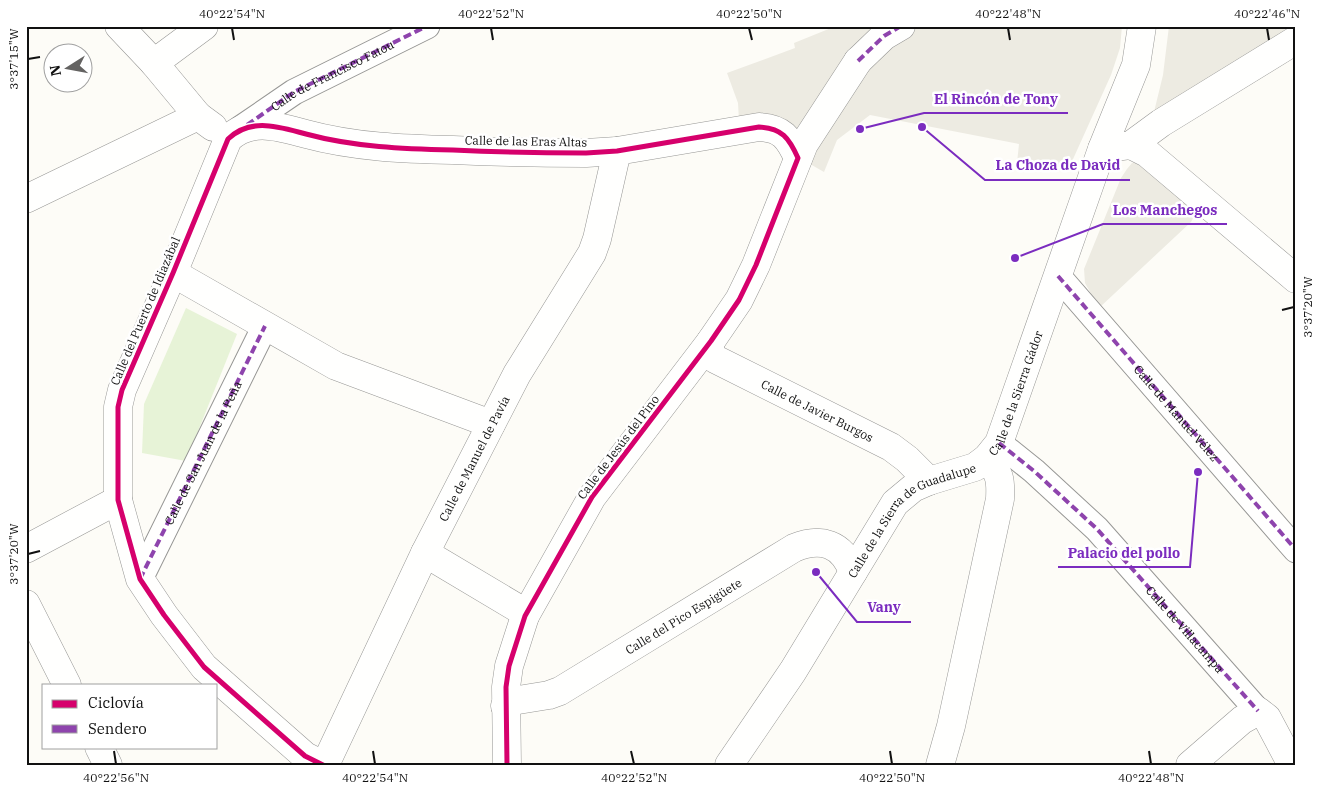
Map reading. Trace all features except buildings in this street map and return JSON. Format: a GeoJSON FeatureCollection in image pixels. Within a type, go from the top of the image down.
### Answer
{"type":"FeatureCollection","features":[{"type":"Feature","properties":{"kind":"street"},"geometry":{"type":"LineString","coordinates":[[119,26],[154,63],[198,116],[234,134]]}},
{"type":"Feature","properties":{"kind":"street"},"geometry":{"type":"LineString","coordinates":[[154,63],[204,26]]}},
{"type":"Feature","properties":{"kind":"street","name":"Calle de Francisco Fatou"},"geometry":{"type":"LineString","coordinates":[[234,134],[294,92],[427,26]]}},
{"type":"Feature","properties":{"kind":"street","name":"Calle de Jesús del Pino"},"geometry":{"type":"LineString","coordinates":[[507,765],[506,687],[509,666],[525,616],[580,515],[592,497],[711,341],[739,300],[804,144],[858,61],[884,36],[901,26]]}},
{"type":"Feature","properties":{"kind":"street","name":"Calle de la Sierra Gádor"},"geometry":{"type":"LineString","coordinates":[[940,765],[951,726],[1000,499],[1001,481],[996,469],[993,451],[1058,276],[1102,149],[1136,65],[1142,26]]}},
{"type":"Feature","properties":{"kind":"street"},"geometry":{"type":"LineString","coordinates":[[1102,149],[1131,145],[1162,123],[1296,40]]}},
{"type":"Feature","properties":{"kind":"street"},"geometry":{"type":"LineString","coordinates":[[26,199],[198,116]]}},
{"type":"Feature","properties":{"kind":"street","name":"Calle de las Eras Altas"},"geometry":{"type":"LineString","coordinates":[[234,134],[258,125],[272,125],[321,138],[390,148],[586,153],[617,151],[759,127],[771,128],[784,134],[798,158]]}},
{"type":"Feature","properties":{"kind":"street","name":"Calle del Puerto de Idiazábal"},"geometry":{"type":"LineString","coordinates":[[234,134],[122,390],[118,407],[118,500],[140,579],[204,667],[306,756],[324,765]]}},
{"type":"Feature","properties":{"kind":"street"},"geometry":{"type":"LineString","coordinates":[[1131,145],[1147,153],[1296,279]]}},
{"type":"Feature","properties":{"kind":"street","name":"Calle de Manuel de Pavía"},"geometry":{"type":"LineString","coordinates":[[324,765],[425,553],[517,374],[592,253],[597,239],[617,151]]}},
{"type":"Feature","properties":{"kind":"street"},"geometry":{"type":"LineString","coordinates":[[172,273],[336,366],[491,424]]}},
{"type":"Feature","properties":{"kind":"street","name":"Calle de Manuel Vélez"},"geometry":{"type":"LineString","coordinates":[[1058,276],[1296,550]]}},
{"type":"Feature","properties":{"kind":"street","name":"Calle de San Juan de la Peña"},"geometry":{"type":"LineString","coordinates":[[140,579],[265,326]]}},
{"type":"Feature","properties":{"kind":"street","name":"Calle de Javier Burgos"},"geometry":{"type":"LineString","coordinates":[[711,341],[711,354],[715,359],[891,447],[907,459],[928,481]]}},
{"type":"Feature","properties":{"kind":"street","name":"Calle de la Sierra de Guadalupe"},"geometry":{"type":"LineString","coordinates":[[729,765],[793,671],[895,503],[913,488],[928,481],[975,467],[993,451]]}},
{"type":"Feature","properties":{"kind":"street","name":"Calle de Villacampa"},"geometry":{"type":"LineString","coordinates":[[993,451],[1034,471],[1096,529],[1258,711],[1267,718],[1292,765]]}},
{"type":"Feature","properties":{"kind":"street"},"geometry":{"type":"LineString","coordinates":[[26,549],[118,500]]}},
{"type":"Feature","properties":{"kind":"street","name":"Calle del Pico Espigüete"},"geometry":{"type":"LineString","coordinates":[[505,706],[512,700],[549,695],[560,691],[794,548],[804,544],[815,542],[831,545],[841,552],[849,563],[852,572]]}},
{"type":"Feature","properties":{"kind":"street"},"geometry":{"type":"LineString","coordinates":[[425,553],[518,609],[525,616]]}},
{"type":"Feature","properties":{"kind":"street"},"geometry":{"type":"LineString","coordinates":[[26,604],[66,684]]}},
{"type":"Feature","properties":{"kind":"street"},"geometry":{"type":"LineString","coordinates":[[1190,765],[1242,720],[1258,711]]}},
{"type":"Feature","properties":{"kind":"street"},"geometry":{"type":"LineString","coordinates":[[100,748],[108,765]]}},
{"type":"Feature","properties":{"kind":"green space"},"geometry":{"type":"Polygon","coordinates":[[[186,308],[237,334],[186,461],[142,453],[144,404],[186,308]]]}},
{"type":"Feature","properties":{"kind":"shaded area"},"geometry":{"type":"Polygon","coordinates":[[[836,26],[1122,26],[1120,48],[1111,75],[1069,168],[1040,168],[1017,163],[1019,144],[870,115],[837,140],[824,172],[810,164],[796,137],[739,121],[738,103],[727,73],[795,48],[794,43],[836,26]]]}},
{"type":"Feature","properties":{"kind":"shaded area"},"geometry":{"type":"Polygon","coordinates":[[[1169,26],[1296,26],[1154,112],[1163,75],[1169,26]]]}},
{"type":"Feature","properties":{"kind":"shaded area"},"geometry":{"type":"Polygon","coordinates":[[[1139,161],[1199,207],[1191,222],[1099,308],[1085,283],[1084,269],[1121,178],[1132,163],[1139,161]]]}},
{"type":"Feature","properties":{"kind":"marked path"},"geometry":{"type":"LineString","coordinates":[[247,125],[294,92],[427,26]]}},
{"type":"Feature","properties":{"kind":"marked path"},"geometry":{"type":"LineString","coordinates":[[858,61],[884,36],[901,26]]}},
{"type":"Feature","properties":{"kind":"marked path"},"geometry":{"type":"LineString","coordinates":[[1058,276],[1296,550]]}},
{"type":"Feature","properties":{"kind":"marked path"},"geometry":{"type":"LineString","coordinates":[[140,579],[265,326]]}},
{"type":"Feature","properties":{"kind":"marked path"},"geometry":{"type":"LineString","coordinates":[[999,443],[1034,471],[1097,529],[1258,711]]}},
{"type":"Feature","properties":{"kind":"cycle path"},"geometry":{"type":"LineString","coordinates":[[323,765],[305,756],[204,667],[164,615],[140,579],[118,500],[118,407],[122,390],[228,139],[246,128],[266,126],[342,142],[379,146],[416,149],[586,153],[617,151],[759,127],[774,129],[784,135],[798,158],[756,265],[739,300],[711,341],[592,497],[525,616],[509,666],[506,687],[507,765]]}},
{"type":"Feature","properties":{"kind":"place","name":"La Choza de David"},"geometry":{"type":"Point","coordinates":[922,127]}},
{"type":"Feature","properties":{"kind":"place","name":"El Rincón de Tony"},"geometry":{"type":"Point","coordinates":[860,129]}},
{"type":"Feature","properties":{"kind":"place","name":"Los Manchegos"},"geometry":{"type":"Point","coordinates":[1015,258]}},
{"type":"Feature","properties":{"kind":"place","name":"Palacio del pollo"},"geometry":{"type":"Point","coordinates":[1198,472]}},
{"type":"Feature","properties":{"kind":"place","name":"Vany"},"geometry":{"type":"Point","coordinates":[816,572]}}]}
